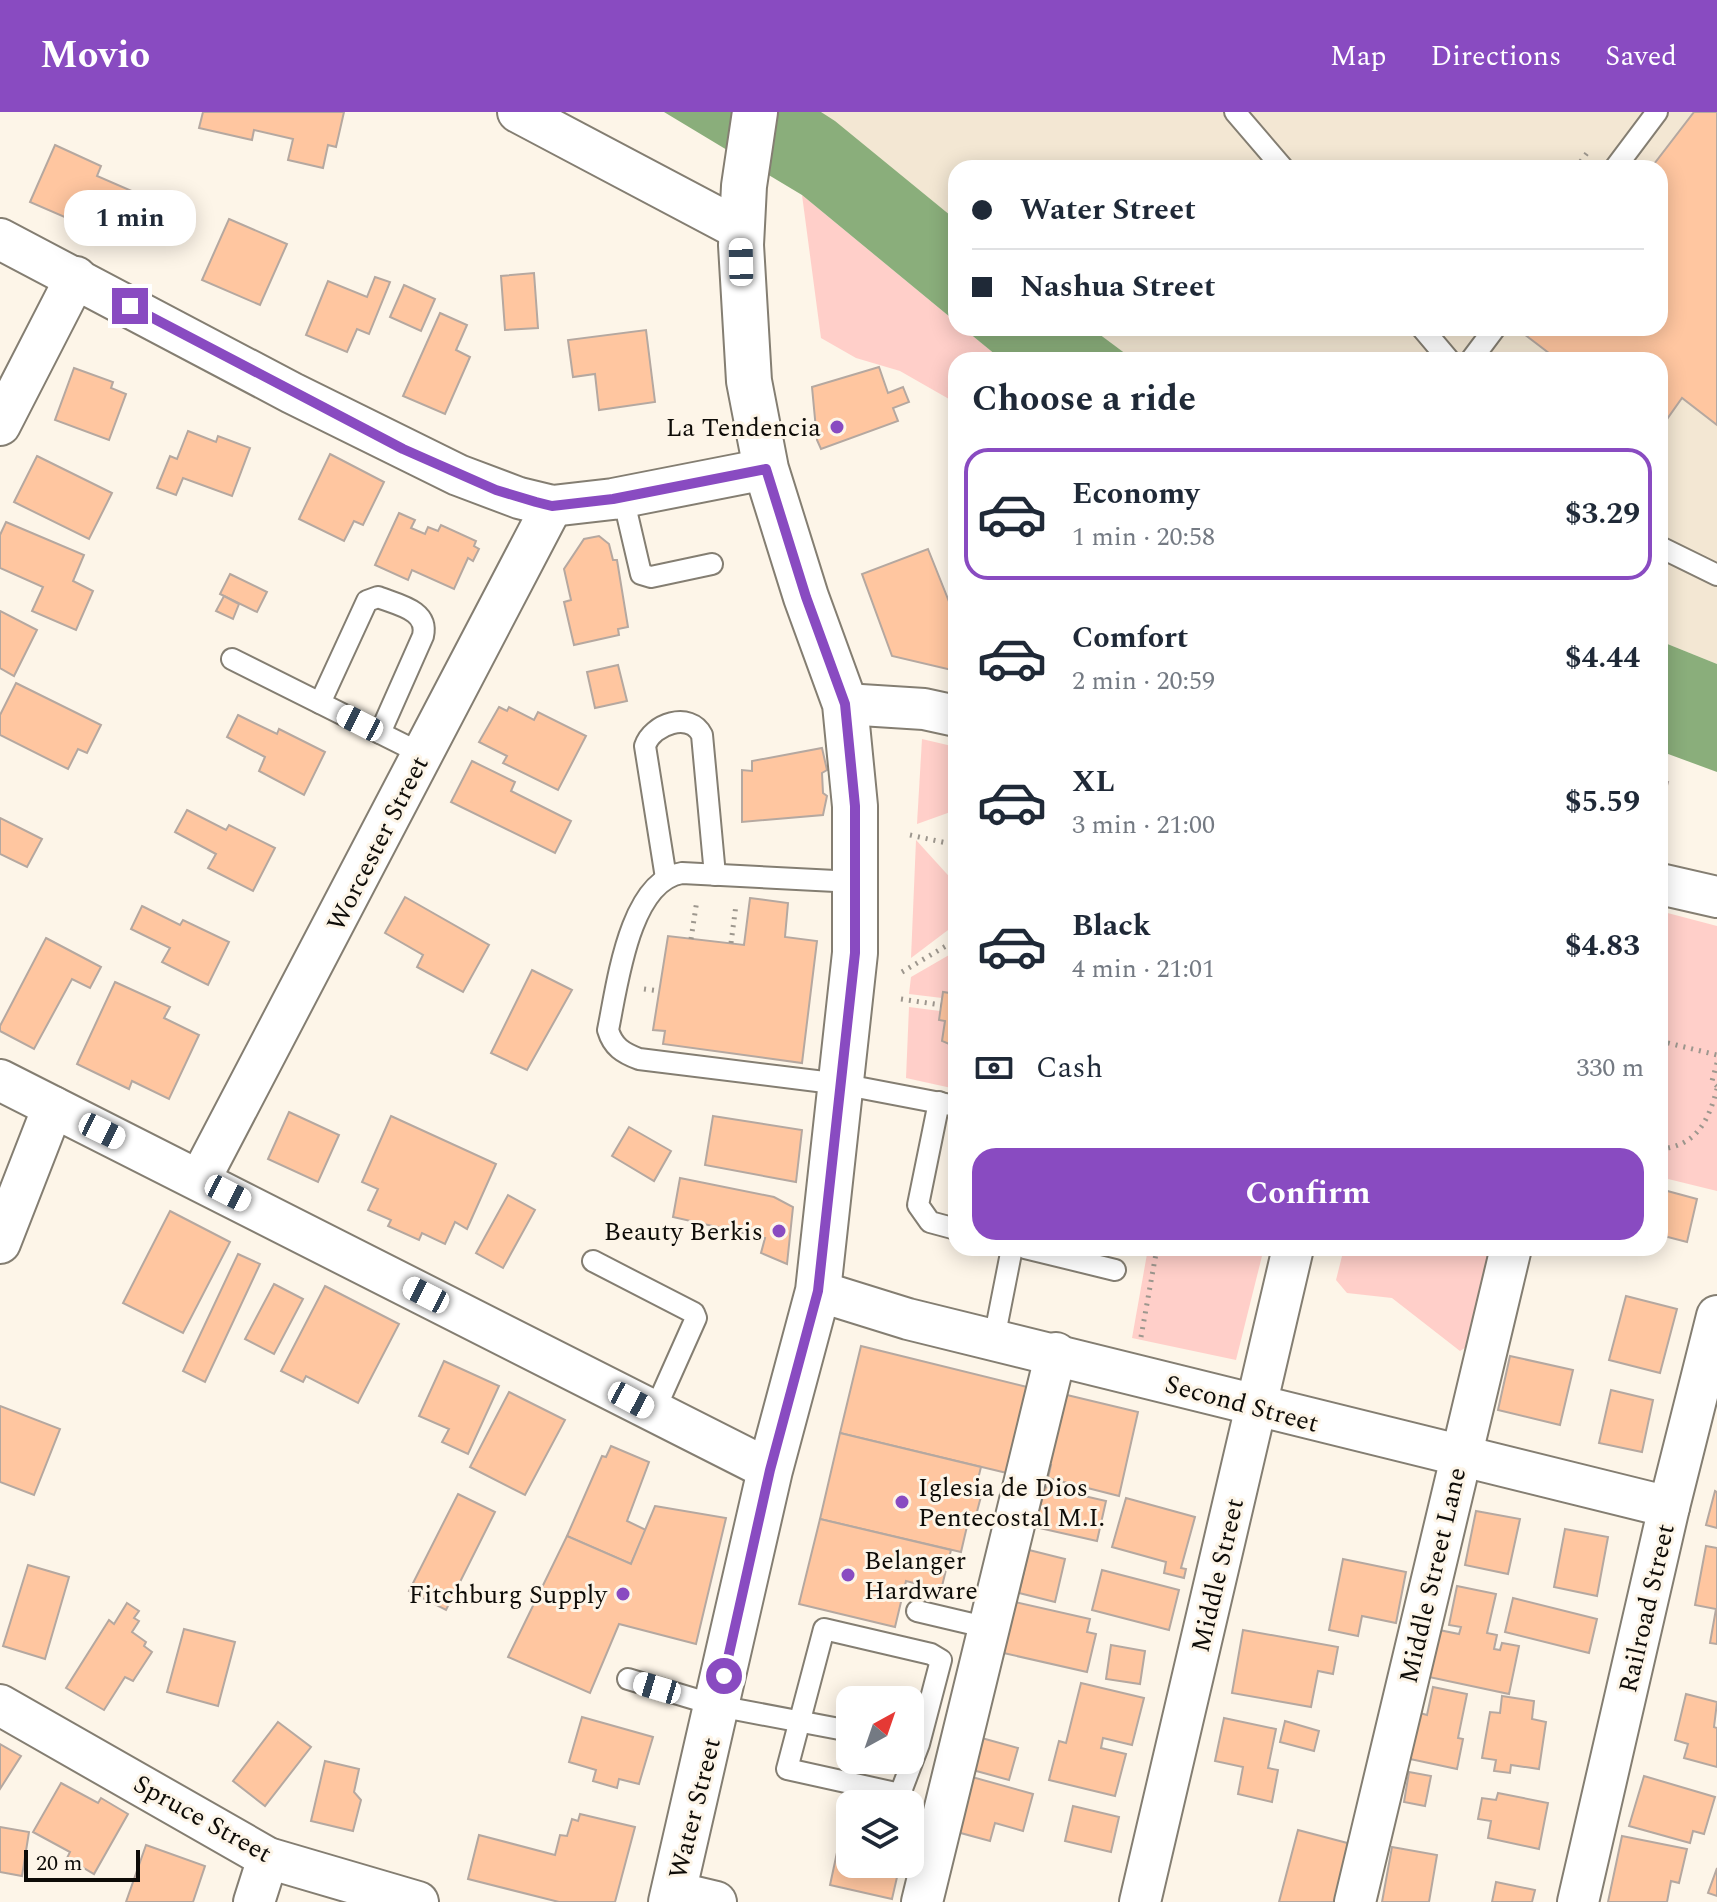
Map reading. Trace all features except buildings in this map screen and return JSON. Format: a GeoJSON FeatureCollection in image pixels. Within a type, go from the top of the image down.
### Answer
{"type":"FeatureCollection","features":[{"type":"Feature","properties":{"kind":"highway","name":"Water Street"},"geometry":{"type":"LineString","coordinates":[[672,1897],[770,1470],[818,1291],[855,953],[855,806],[845,704],[806,597],[766,469],[749,381],[741,230],[755,112]]}},
{"type":"Feature","properties":{"kind":"street"},"geometry":{"type":"LineString","coordinates":[[518,112],[741,230]]}},
{"type":"Feature","properties":{"kind":"street"},"geometry":{"type":"LineString","coordinates":[[0,239],[403,449],[496,490],[552,506],[623,497],[766,469]]}},
{"type":"Feature","properties":{"kind":"street"},"geometry":{"type":"LineString","coordinates":[[0,425],[76,277]]}},
{"type":"Feature","properties":{"kind":"street","name":"Worcester Street"},"geometry":{"type":"LineString","coordinates":[[200,1179],[552,506]]}},
{"type":"Feature","properties":{"kind":"street"},"geometry":{"type":"LineString","coordinates":[[845,704],[924,709],[948,714]]}},
{"type":"Feature","properties":{"kind":"street"},"geometry":{"type":"LineString","coordinates":[[1668,886],[1717,897]]}},
{"type":"Feature","properties":{"kind":"street"},"geometry":{"type":"LineString","coordinates":[[0,1080],[770,1470]]}},
{"type":"Feature","properties":{"kind":"street"},"geometry":{"type":"LineString","coordinates":[[0,1243],[53,1107]]}},
{"type":"Feature","properties":{"kind":"street","name":"Middle Street"},"geometry":{"type":"LineString","coordinates":[[1140,1902],[1291,1256]]}},
{"type":"Feature","properties":{"kind":"street","name":"Middle Street Lane"},"geometry":{"type":"LineString","coordinates":[[1355,1902],[1509,1256]]}},
{"type":"Feature","properties":{"kind":"street","name":"Second Street"},"geometry":{"type":"LineString","coordinates":[[818,1291],[908,1319],[1056,1353],[1254,1407],[1669,1507]]}},
{"type":"Feature","properties":{"kind":"street","name":"Railroad Street"},"geometry":{"type":"LineString","coordinates":[[1578,1902],[1669,1507],[1717,1316]]}},
{"type":"Feature","properties":{"kind":"street"},"geometry":{"type":"LineString","coordinates":[[922,1902],[1056,1353]]}},
{"type":"Feature","properties":{"kind":"street","name":"Spruce Street"},"geometry":{"type":"LineString","coordinates":[[0,1705],[268,1858],[418,1902]]}},
{"type":"Feature","properties":{"kind":"street"},"geometry":{"type":"LineString","coordinates":[[254,1902],[268,1858]]}},
{"type":"Feature","properties":{"kind":"street"},"geometry":{"type":"LineString","coordinates":[[672,1897],[716,1902]]}},
{"type":"Feature","properties":{"kind":"lane"},"geometry":{"type":"LineString","coordinates":[[1235,112],[1276,160]]}},
{"type":"Feature","properties":{"kind":"lane"},"geometry":{"type":"LineString","coordinates":[[1621,160],[1657,112]]}},
{"type":"Feature","properties":{"kind":"lane"},"geometry":{"type":"LineString","coordinates":[[1429,336],[1442,352]]}},
{"type":"Feature","properties":{"kind":"lane"},"geometry":{"type":"LineString","coordinates":[[623,497],[641,574],[651,577],[712,564]]}},
{"type":"Feature","properties":{"kind":"lane"},"geometry":{"type":"LineString","coordinates":[[1668,551],[1717,575]]}},
{"type":"Feature","properties":{"kind":"lane"},"geometry":{"type":"LineString","coordinates":[[320,703],[367,601],[378,597],[418,613],[424,623],[423,636],[380,733]]}},
{"type":"Feature","properties":{"kind":"lane"},"geometry":{"type":"LineString","coordinates":[[232,659],[422,754]]}},
{"type":"Feature","properties":{"kind":"lane"},"geometry":{"type":"LineString","coordinates":[[666,878],[645,746],[650,734],[660,726],[686,723],[695,725],[702,735],[715,875]]}},
{"type":"Feature","properties":{"kind":"lane"},"geometry":{"type":"LineString","coordinates":[[855,882],[682,873],[666,878],[641,911],[627,940],[608,1030],[616,1046],[639,1059],[841,1084],[948,1104],[918,1205],[930,1222],[948,1227]]}},
{"type":"Feature","properties":{"kind":"lane"},"geometry":{"type":"LineString","coordinates":[[994,1339],[1010,1256]]}},
{"type":"Feature","properties":{"kind":"lane"},"geometry":{"type":"LineString","coordinates":[[1058,1256],[1115,1270]]}},
{"type":"Feature","properties":{"kind":"lane"},"geometry":{"type":"LineString","coordinates":[[593,1261],[694,1313],[696,1318],[654,1412]]}},
{"type":"Feature","properties":{"kind":"lane"},"geometry":{"type":"LineString","coordinates":[[917,1611],[989,1628]]}},
{"type":"Feature","properties":{"kind":"lane"},"geometry":{"type":"LineString","coordinates":[[908,1774],[904,1789],[895,1796],[789,1771],[820,1634],[828,1629],[931,1654],[941,1660],[924,1714]]}},
{"type":"Feature","properties":{"kind":"lane"},"geometry":{"type":"LineString","coordinates":[[628,1679],[718,1706],[836,1728]]}},
{"type":"Feature","properties":{"kind":"lane"},"geometry":{"type":"LineString","coordinates":[[924,1745],[960,1752]]}},
{"type":"Feature","properties":{"kind":"path"},"geometry":{"type":"LineString","coordinates":[[910,835],[948,843]]}},
{"type":"Feature","properties":{"kind":"path"},"geometry":{"type":"LineString","coordinates":[[731,943],[740,876]]}},
{"type":"Feature","properties":{"kind":"path"},"geometry":{"type":"LineString","coordinates":[[902,972],[948,945]]}},
{"type":"Feature","properties":{"kind":"path"},"geometry":{"type":"LineString","coordinates":[[901,999],[941,1005]]}},
{"type":"Feature","properties":{"kind":"path"},"geometry":{"type":"LineString","coordinates":[[1668,1043],[1717,1055]]}},
{"type":"Feature","properties":{"kind":"path"},"geometry":{"type":"LineString","coordinates":[[1668,1148],[1681,1146],[1695,1136],[1711,1111],[1717,1088],[1712,1081],[1717,1063]]}},
{"type":"Feature","properties":{"kind":"path"},"geometry":{"type":"LineString","coordinates":[[1140,1346],[1156,1256]]}},
{"type":"Feature","properties":{"kind":"shaded area"},"geometry":{"type":"Polygon","coordinates":[[[664,112],[821,112],[835,121],[948,213],[948,315],[802,195],[664,112]]]}},
{"type":"Feature","properties":{"kind":"shaded area"},"geometry":{"type":"Polygon","coordinates":[[[821,112],[1717,112],[1717,664],[1668,644],[1668,352],[1123,352],[1102,336],[1668,336],[1668,160],[948,160],[948,214],[821,112]]]}},
{"type":"Feature","properties":{"kind":"shaded area"},"geometry":{"type":"Polygon","coordinates":[[[802,195],[948,315],[948,336],[973,336],[992,352],[948,352],[948,398],[900,371],[856,358],[821,338],[802,195]]]}},
{"type":"Feature","properties":{"kind":"shaded area"},"geometry":{"type":"Polygon","coordinates":[[[973,336],[1102,336],[1123,352],[992,352],[973,336]]]}},
{"type":"Feature","properties":{"kind":"shaded area"},"geometry":{"type":"Polygon","coordinates":[[[1668,644],[1717,664],[1717,772],[1668,754],[1668,644]]]}},
{"type":"Feature","properties":{"kind":"shaded area"},"geometry":{"type":"Polygon","coordinates":[[[922,739],[948,745],[948,813],[917,824],[922,739]]]}},
{"type":"Feature","properties":{"kind":"shaded area"},"geometry":{"type":"Polygon","coordinates":[[[916,840],[948,875],[948,930],[911,958],[916,840]]]}},
{"type":"Feature","properties":{"kind":"shaded area"},"geometry":{"type":"Polygon","coordinates":[[[1668,913],[1717,926],[1717,1191],[1668,1179],[1668,913]]]}},
{"type":"Feature","properties":{"kind":"shaded area"},"geometry":{"type":"Polygon","coordinates":[[[948,956],[948,993],[943,992],[942,998],[909,994],[911,977],[948,956]]]}},
{"type":"Feature","properties":{"kind":"shaded area"},"geometry":{"type":"Polygon","coordinates":[[[909,1007],[940,1011],[939,1020],[945,1021],[948,1040],[948,1087],[906,1078],[909,1007]]]}},
{"type":"Feature","properties":{"kind":"shaded area"},"geometry":{"type":"Polygon","coordinates":[[[1147,1256],[1262,1256],[1236,1360],[1132,1338],[1147,1256]]]}},
{"type":"Feature","properties":{"kind":"shaded area"},"geometry":{"type":"Polygon","coordinates":[[[1342,1256],[1497,1256],[1474,1342],[1460,1351],[1392,1298],[1347,1293],[1336,1280],[1342,1256]]]}},
{"type":"Feature","properties":{"kind":"place","name":"La Tendencia"},"geometry":{"type":"Point","coordinates":[837,427]}},
{"type":"Feature","properties":{"kind":"place","name":"Beauty Berkis"},"geometry":{"type":"Point","coordinates":[779,1231]}},
{"type":"Feature","properties":{"kind":"place","name":"Iglesia de Dios Pentecostal M.I."},"geometry":{"type":"Point","coordinates":[902,1502]}},
{"type":"Feature","properties":{"kind":"place","name":"Belanger Hardware"},"geometry":{"type":"Point","coordinates":[848,1575]}},
{"type":"Feature","properties":{"kind":"place","name":"Fitchburg Supply"},"geometry":{"type":"Point","coordinates":[623,1594]}},
{"type":"Feature","properties":{"kind":"route"},"geometry":{"type":"LineString","coordinates":[[130,306],[403,449],[458,475],[519,498],[552,506],[613,499],[766,469],[806,597],[845,704],[855,806],[855,953],[818,1291],[770,1470],[724,1676]]}}]}
